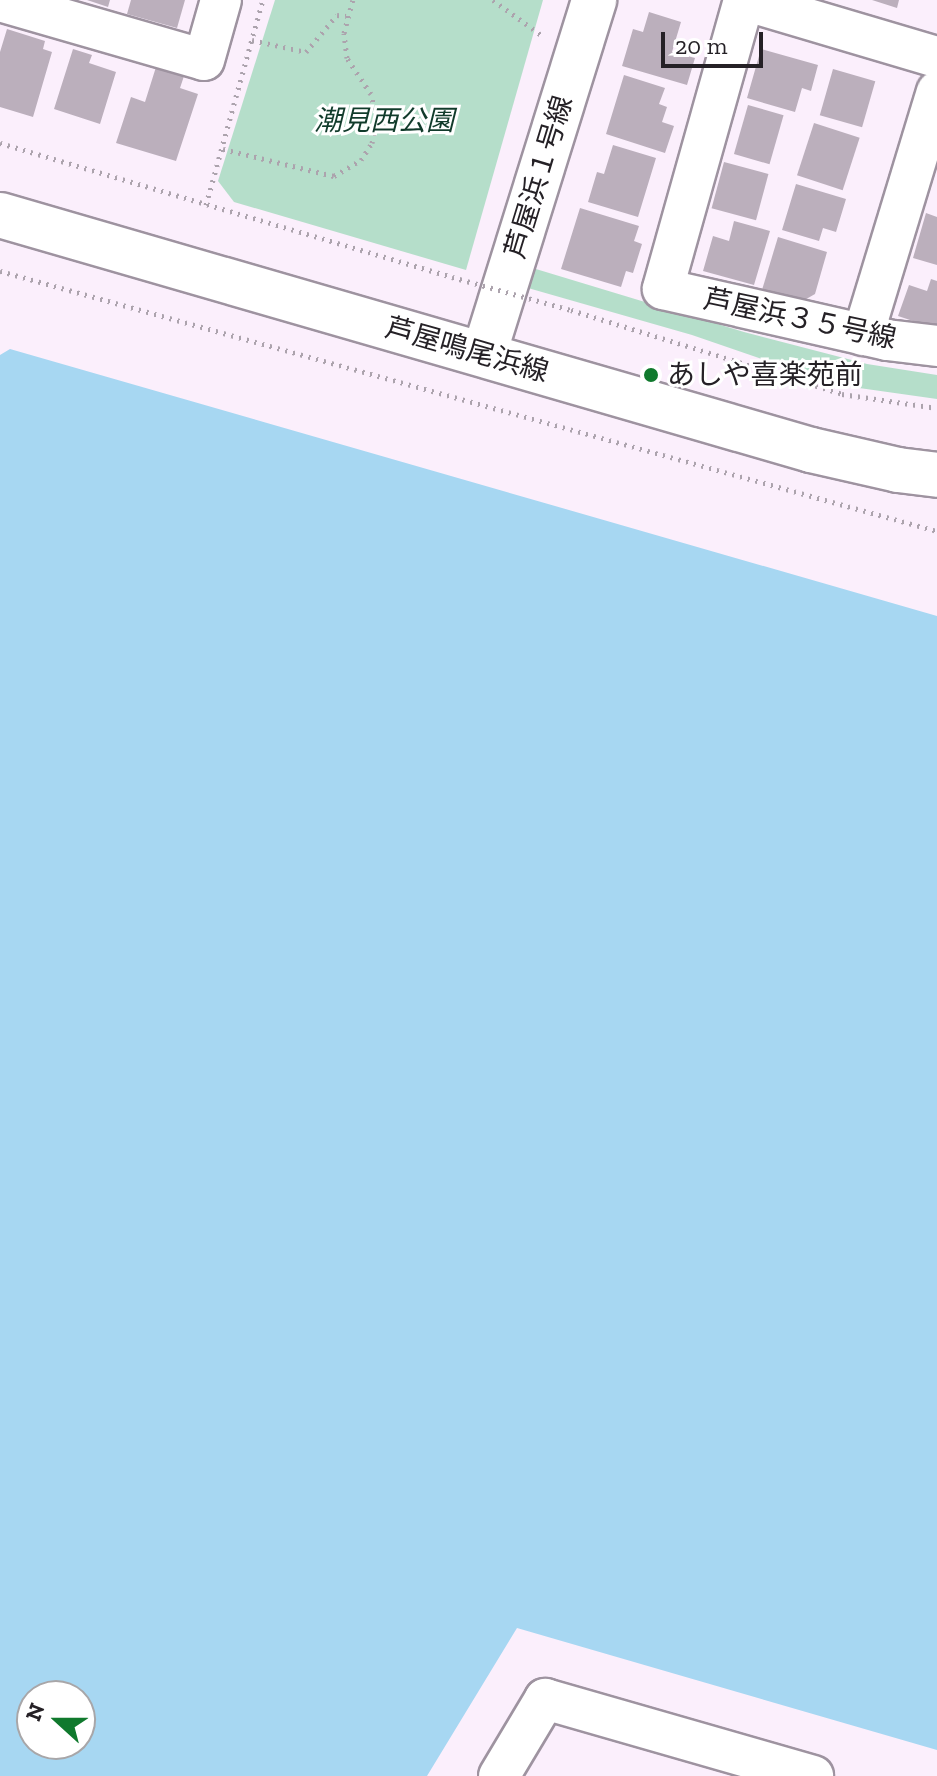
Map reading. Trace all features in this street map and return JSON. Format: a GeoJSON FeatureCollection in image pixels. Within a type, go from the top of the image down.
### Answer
{"type":"FeatureCollection","features":[{"type":"Feature","properties":{"kind":"main road","name":"芦屋浜１号線"},"geometry":{"type":"LineString","coordinates":[[484,354],[594,0]]}},
{"type":"Feature","properties":{"kind":"main road","name":"芦屋鳴尾浜線"},"geometry":{"type":"LineString","coordinates":[[0,215],[811,450],[898,470],[937,475]]}},
{"type":"Feature","properties":{"kind":"street"},"geometry":{"type":"LineString","coordinates":[[0,1],[204,60],[221,0]]}},
{"type":"Feature","properties":{"kind":"street"},"geometry":{"type":"LineString","coordinates":[[744,0],[937,57]]}},
{"type":"Feature","properties":{"kind":"street","name":"芦屋浜３５号線"},"geometry":{"type":"LineString","coordinates":[[744,0],[663,289],[863,335],[937,346]]}},
{"type":"Feature","properties":{"kind":"street"},"geometry":{"type":"LineString","coordinates":[[863,335],[937,92]]}},
{"type":"Feature","properties":{"kind":"street"},"geometry":{"type":"LineString","coordinates":[[499,1776],[545,1699],[813,1776]]}},
{"type":"Feature","properties":{"kind":"path"},"geometry":{"type":"LineString","coordinates":[[206,205],[256,40],[263,0]]}},
{"type":"Feature","properties":{"kind":"path"},"geometry":{"type":"LineString","coordinates":[[223,149],[334,176],[361,160],[372,143],[377,117],[371,94],[347,58],[346,16],[353,0]]}},
{"type":"Feature","properties":{"kind":"path"},"geometry":{"type":"LineString","coordinates":[[493,0],[546,38]]}},
{"type":"Feature","properties":{"kind":"path"},"geometry":{"type":"LineString","coordinates":[[256,40],[306,52],[337,15],[346,16]]}},
{"type":"Feature","properties":{"kind":"path"},"geometry":{"type":"LineString","coordinates":[[0,143],[571,310],[842,394],[937,408]]}},
{"type":"Feature","properties":{"kind":"path"},"geometry":{"type":"LineString","coordinates":[[0,271],[937,531]]}},
{"type":"Feature","properties":{"kind":"green space","name":"潮見西公園"},"geometry":{"type":"Polygon","coordinates":[[[275,0],[543,0],[466,270],[234,202],[218,181],[275,0]]]}},
{"type":"Feature","properties":{"kind":"green space"},"geometry":{"type":"Polygon","coordinates":[[[526,266],[744,332],[867,364],[937,375],[937,399],[838,385],[692,335],[521,286],[526,266]]]}},
{"type":"Feature","properties":{"kind":"water"},"geometry":{"type":"Polygon","coordinates":[[[10,349],[937,616],[937,1750],[517,1628],[427,1776],[0,1776],[0,355],[10,349]]]}},
{"type":"Feature","properties":{"kind":"building"},"geometry":{"type":"Polygon","coordinates":[[[87,0],[110,0],[108,7],[87,0]]]}},
{"type":"Feature","properties":{"kind":"building"},"geometry":{"type":"Polygon","coordinates":[[[131,0],[185,0],[177,28],[127,14],[131,0]]]}},
{"type":"Feature","properties":{"kind":"building"},"geometry":{"type":"Polygon","coordinates":[[[872,0],[899,0],[897,8],[872,0]]]}},
{"type":"Feature","properties":{"kind":"building"},"geometry":{"type":"Polygon","coordinates":[[[649,12],[681,22],[672,52],[695,58],[687,85],[622,66],[633,29],[643,32],[649,12]]]}},
{"type":"Feature","properties":{"kind":"building"},"geometry":{"type":"Polygon","coordinates":[[[7,29],[45,41],[43,49],[52,52],[33,117],[0,107],[0,52],[7,29]]]}},
{"type":"Feature","properties":{"kind":"building"},"geometry":{"type":"Polygon","coordinates":[[[73,49],[92,55],[89,63],[116,72],[100,124],[54,109],[73,49]]]}},
{"type":"Feature","properties":{"kind":"building"},"geometry":{"type":"Polygon","coordinates":[[[761,49],[818,65],[811,91],[802,88],[795,112],[747,98],[761,49]]]}},
{"type":"Feature","properties":{"kind":"building"},"geometry":{"type":"Polygon","coordinates":[[[156,67],[184,76],[180,88],[198,94],[176,161],[116,143],[131,97],[145,102],[156,67]]]}},
{"type":"Feature","properties":{"kind":"building"},"geometry":{"type":"Polygon","coordinates":[[[833,69],[875,81],[862,127],[820,115],[833,69]]]}},
{"type":"Feature","properties":{"kind":"building"},"geometry":{"type":"Polygon","coordinates":[[[624,75],[665,88],[659,104],[667,107],[662,122],[674,126],[665,153],[606,134],[624,75]]]}},
{"type":"Feature","properties":{"kind":"building"},"geometry":{"type":"Polygon","coordinates":[[[748,105],[784,115],[770,164],[734,154],[748,105]]]}},
{"type":"Feature","properties":{"kind":"building"},"geometry":{"type":"Polygon","coordinates":[[[814,123],[860,138],[843,190],[797,175],[814,123]]]}},
{"type":"Feature","properties":{"kind":"building"},"geometry":{"type":"Polygon","coordinates":[[[613,145],[656,158],[638,217],[588,202],[597,172],[604,174],[613,145]]]}},
{"type":"Feature","properties":{"kind":"building"},"geometry":{"type":"Polygon","coordinates":[[[724,162],[768,174],[756,220],[712,208],[724,162]]]}},
{"type":"Feature","properties":{"kind":"building"},"geometry":{"type":"Polygon","coordinates":[[[796,184],[846,199],[836,232],[823,228],[819,241],[782,230],[796,184]]]}},
{"type":"Feature","properties":{"kind":"building"},"geometry":{"type":"Polygon","coordinates":[[[580,208],[639,226],[634,241],[642,244],[633,273],[626,271],[621,287],[561,269],[580,208]]]}},
{"type":"Feature","properties":{"kind":"building"},"geometry":{"type":"Polygon","coordinates":[[[926,213],[937,217],[937,265],[913,258],[926,213]]]}},
{"type":"Feature","properties":{"kind":"building"},"geometry":{"type":"Polygon","coordinates":[[[734,221],[770,231],[754,285],[703,271],[713,236],[729,241],[734,221]]]}},
{"type":"Feature","properties":{"kind":"building"},"geometry":{"type":"Polygon","coordinates":[[[778,237],[827,252],[815,294],[801,302],[762,290],[778,237]]]}},
{"type":"Feature","properties":{"kind":"building"},"geometry":{"type":"Polygon","coordinates":[[[931,279],[937,281],[937,329],[898,316],[909,285],[927,291],[931,279]]]}},
{"type":"Feature","properties":{"kind":"place","name":"あしや喜楽苑前"},"geometry":{"type":"Point","coordinates":[651,375]}}]}
